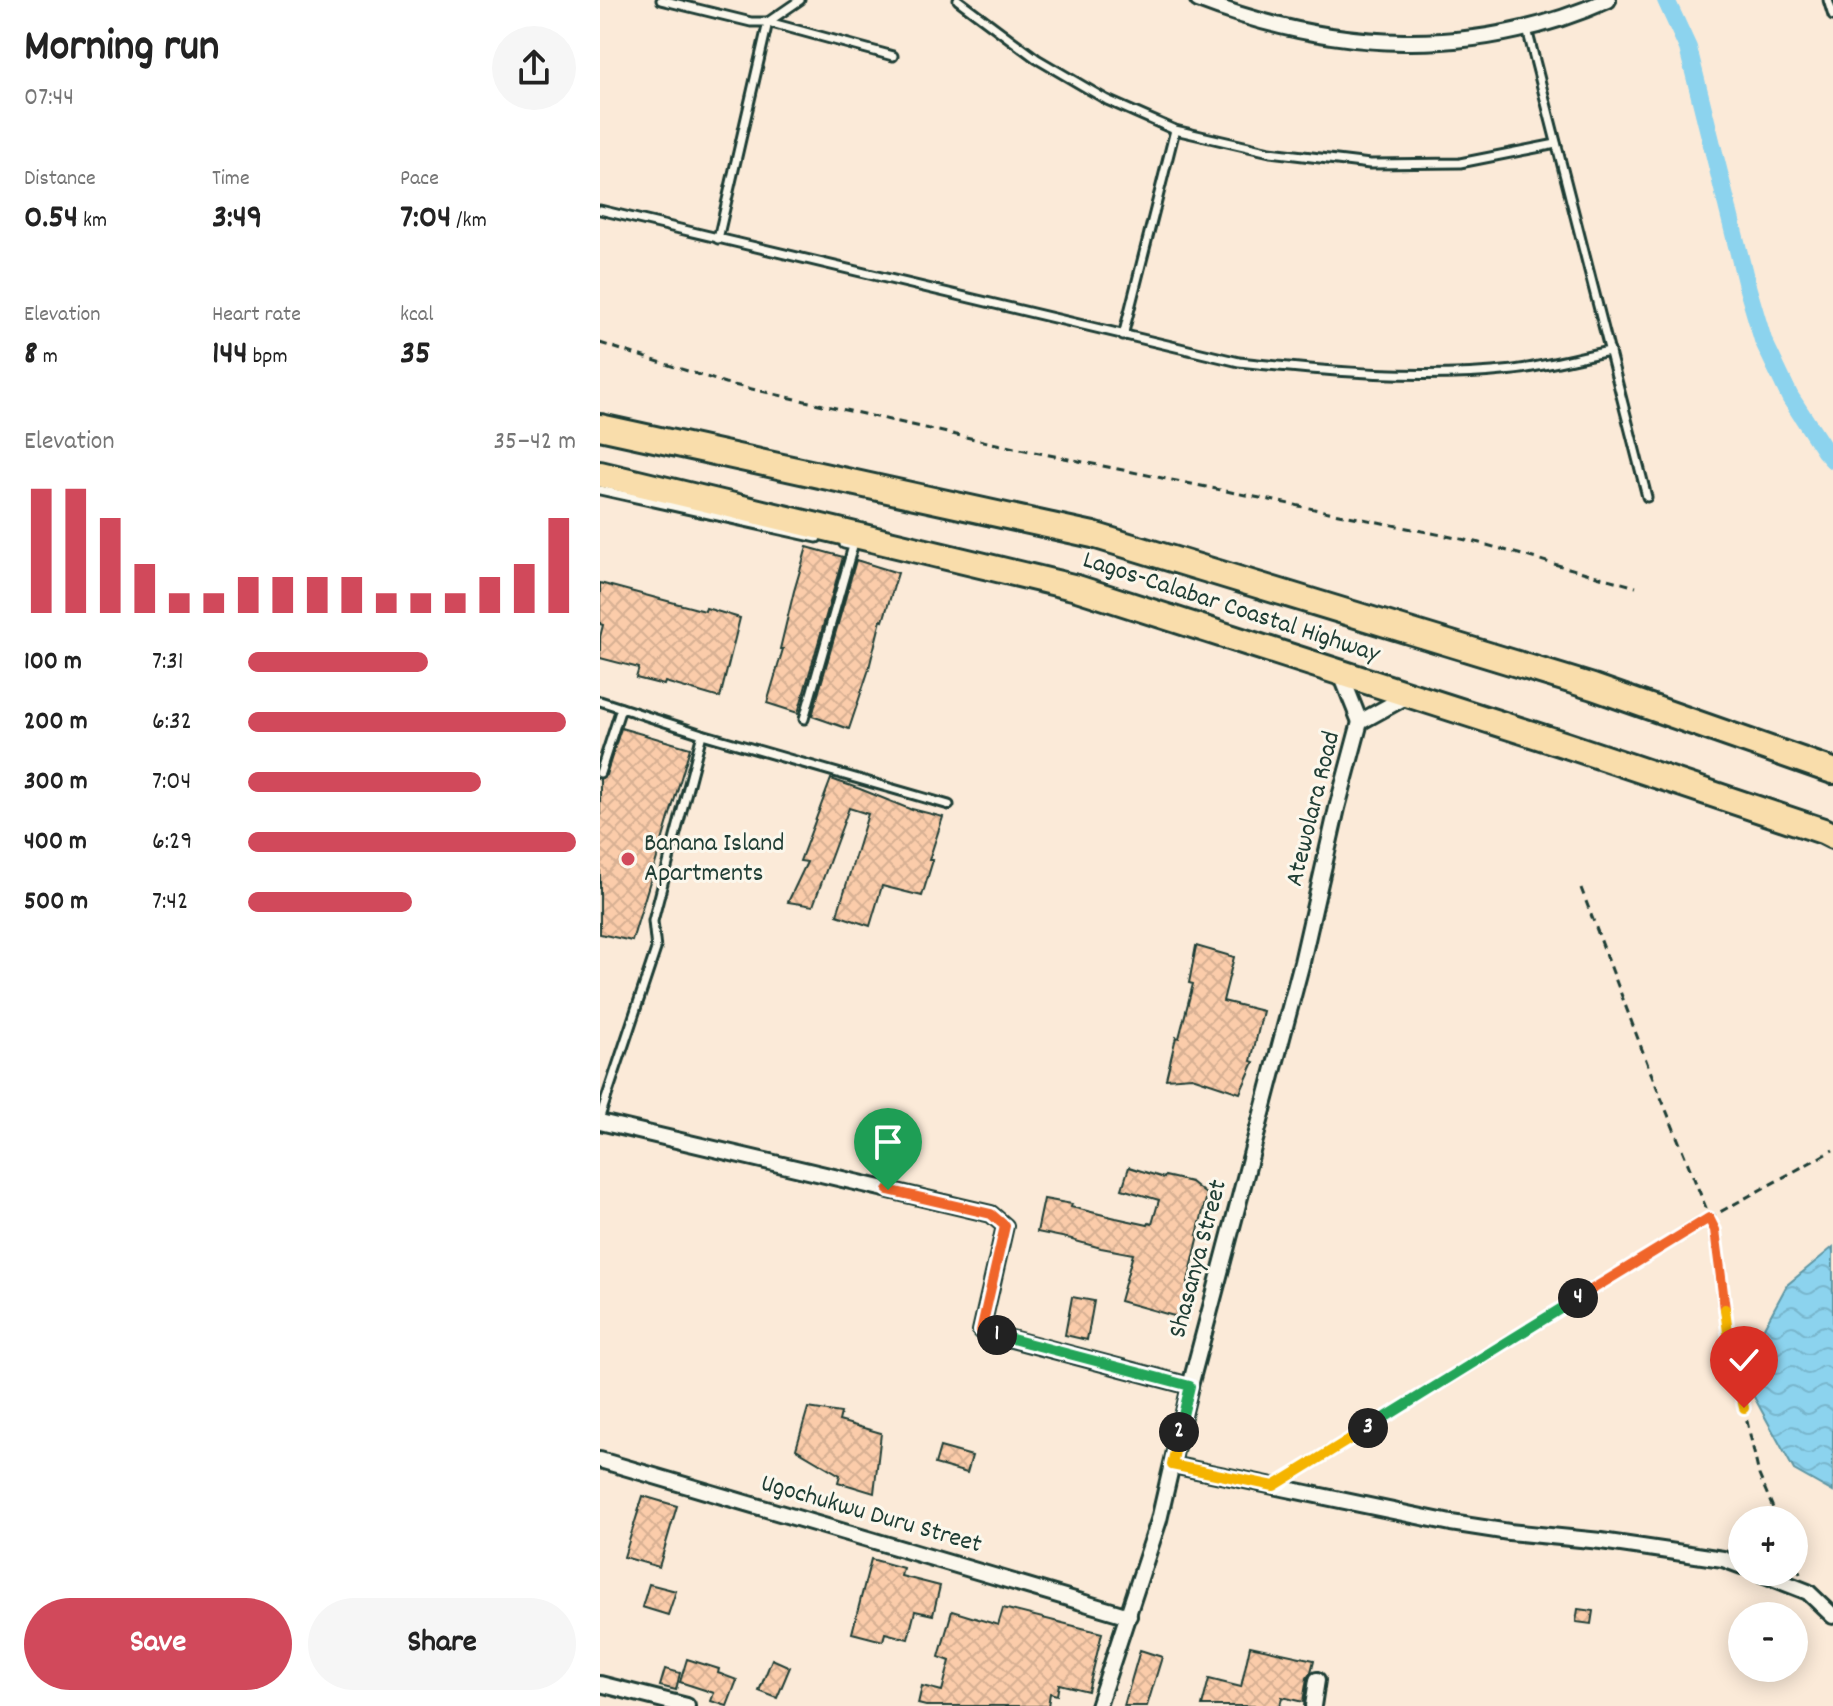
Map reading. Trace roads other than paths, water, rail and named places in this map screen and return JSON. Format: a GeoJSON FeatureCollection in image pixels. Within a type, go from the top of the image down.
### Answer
{"type":"FeatureCollection","features":[{"type":"Feature","properties":{"kind":"highway","name":"Lagos-Calabar Coastal Highway"},"geometry":{"type":"LineString","coordinates":[[600,427],[1093,535],[1593,687],[1833,771]]}},
{"type":"Feature","properties":{"kind":"highway","name":"Lagos-Calabar Coastal Highway"},"geometry":{"type":"LineString","coordinates":[[600,474],[1077,588],[1566,745],[1833,836]]}},
{"type":"Feature","properties":{"kind":"street"},"geometry":{"type":"LineString","coordinates":[[1198,0],[1285,28],[1416,44],[1479,39],[1527,29],[1577,14],[1608,0]]}},
{"type":"Feature","properties":{"kind":"street"},"geometry":{"type":"LineString","coordinates":[[1340,672],[1360,722]]}},
{"type":"Feature","properties":{"kind":"street","name":"Atewolara Road"},"geometry":{"type":"LineString","coordinates":[[1302,962],[1360,722],[1409,694]]}},
{"type":"Feature","properties":{"kind":"street","name":"Shasanya Street"},"geometry":{"type":"LineString","coordinates":[[1098,1706],[1159,1520],[1190,1386],[1302,962]]}},
{"type":"Feature","properties":{"kind":"street"},"geometry":{"type":"LineString","coordinates":[[600,1119],[991,1214],[1005,1226],[981,1331],[1190,1386]]}},
{"type":"Feature","properties":{"kind":"street","name":"Ugochukwu Duru Street"},"geometry":{"type":"LineString","coordinates":[[600,1460],[1129,1616]]}},
{"type":"Feature","properties":{"kind":"street"},"geometry":{"type":"LineString","coordinates":[[1172,1465],[1451,1523],[1601,1541],[1728,1561]]}},
{"type":"Feature","properties":{"kind":"street"},"geometry":{"type":"LineString","coordinates":[[1793,1586],[1808,1592],[1833,1616]]}},
{"type":"Feature","properties":{"kind":"street"},"geometry":{"type":"LineString","coordinates":[[1313,1706],[1317,1680]]}},
{"type":"Feature","properties":{"kind":"street"},"geometry":{"type":"LineString","coordinates":[[600,1684],[687,1706]]}},
{"type":"Feature","properties":{"kind":"lane"},"geometry":{"type":"LineString","coordinates":[[661,0],[751,22],[768,22],[893,56]]}},
{"type":"Feature","properties":{"kind":"lane"},"geometry":{"type":"LineString","coordinates":[[718,239],[768,22],[800,0]]}},
{"type":"Feature","properties":{"kind":"lane"},"geometry":{"type":"LineString","coordinates":[[958,0],[1037,59],[1107,100],[1175,130],[1270,152],[1370,164],[1460,163],[1556,144]]}},
{"type":"Feature","properties":{"kind":"lane"},"geometry":{"type":"LineString","coordinates":[[1828,0],[1833,16]]}},
{"type":"Feature","properties":{"kind":"lane"},"geometry":{"type":"LineString","coordinates":[[1527,29],[1647,497]]}},
{"type":"Feature","properties":{"kind":"lane"},"geometry":{"type":"LineString","coordinates":[[1123,336],[1175,130]]}},
{"type":"Feature","properties":{"kind":"lane"},"geometry":{"type":"LineString","coordinates":[[600,210],[1239,362],[1335,373],[1428,376],[1515,369],[1610,351]]}},
{"type":"Feature","properties":{"kind":"lane"},"geometry":{"type":"LineString","coordinates":[[600,490],[823,539]]}},
{"type":"Feature","properties":{"kind":"lane"},"geometry":{"type":"LineString","coordinates":[[804,719],[853,546],[838,543]]}},
{"type":"Feature","properties":{"kind":"lane"},"geometry":{"type":"LineString","coordinates":[[600,701],[702,734],[949,805]]}},
{"type":"Feature","properties":{"kind":"lane"},"geometry":{"type":"LineString","coordinates":[[600,773],[621,708]]}},
{"type":"Feature","properties":{"kind":"lane"},"geometry":{"type":"LineString","coordinates":[[600,1119],[656,949],[653,921],[702,734]]}},
{"type":"Feature","properties":{"kind":"water"},"geometry":{"type":"Polygon","coordinates":[[[1833,1247],[1833,1492],[1794,1470],[1753,1395],[1760,1335],[1787,1285],[1833,1247]]]}},
{"type":"Feature","properties":{"kind":"waterway"},"geometry":{"type":"LineString","coordinates":[[1666,0],[1688,48],[1763,340],[1790,397],[1833,460]]}},
{"type":"Feature","properties":{"kind":"place","name":"Banana Island Apartments"},"geometry":{"type":"Point","coordinates":[628,859]}}]}
